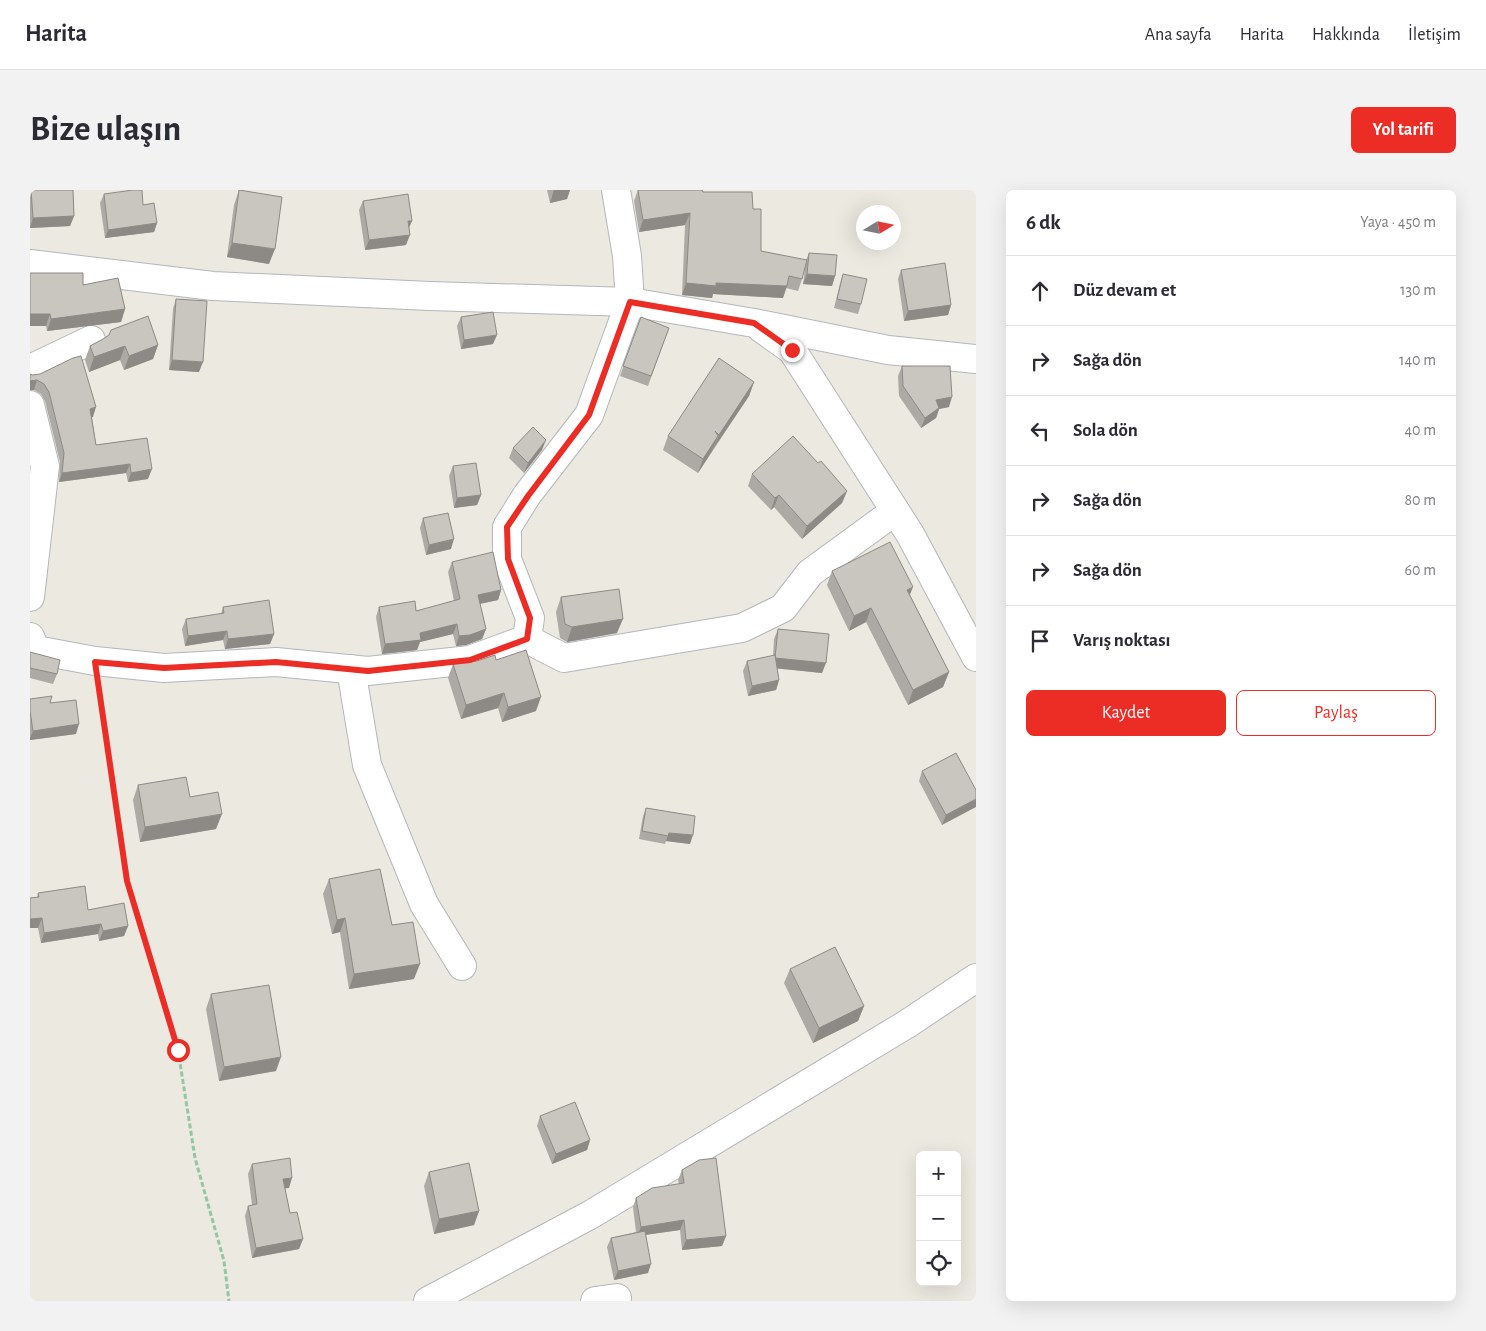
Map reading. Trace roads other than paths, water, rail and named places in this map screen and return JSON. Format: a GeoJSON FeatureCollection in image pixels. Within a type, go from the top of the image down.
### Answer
{"type":"FeatureCollection","features":[{"type":"Feature","properties":{"kind":"street"},"geometry":{"type":"LineString","coordinates":[[527,639],[530,618],[508,559],[507,527],[589,415],[630,302],[627,256],[616,190]]}},
{"type":"Feature","properties":{"kind":"street"},"geometry":{"type":"LineString","coordinates":[[30,264],[213,286],[420,296],[630,302],[754,323],[888,350],[976,359]]}},
{"type":"Feature","properties":{"kind":"street"},"geometry":{"type":"LineString","coordinates":[[754,323],[792,350],[910,534],[976,657]]}},
{"type":"Feature","properties":{"kind":"street"},"geometry":{"type":"LineString","coordinates":[[30,368],[91,340]]}},
{"type":"Feature","properties":{"kind":"street"},"geometry":{"type":"LineString","coordinates":[[30,406],[45,466],[30,597]]}},
{"type":"Feature","properties":{"kind":"street"},"geometry":{"type":"LineString","coordinates":[[30,637],[36,650],[95,662],[164,668],[276,662],[368,671],[470,660],[527,639],[564,658],[742,628],[784,608],[810,573],[895,511]]}},
{"type":"Feature","properties":{"kind":"street"},"geometry":{"type":"LineString","coordinates":[[351,669],[366,765],[424,904],[462,966]]}},
{"type":"Feature","properties":{"kind":"street"},"geometry":{"type":"LineString","coordinates":[[430,1300],[590,1214],[907,1024],[976,978]]}},
{"type":"Feature","properties":{"kind":"street"},"geometry":{"type":"LineString","coordinates":[[430,1300],[463,1301]]}}]}
